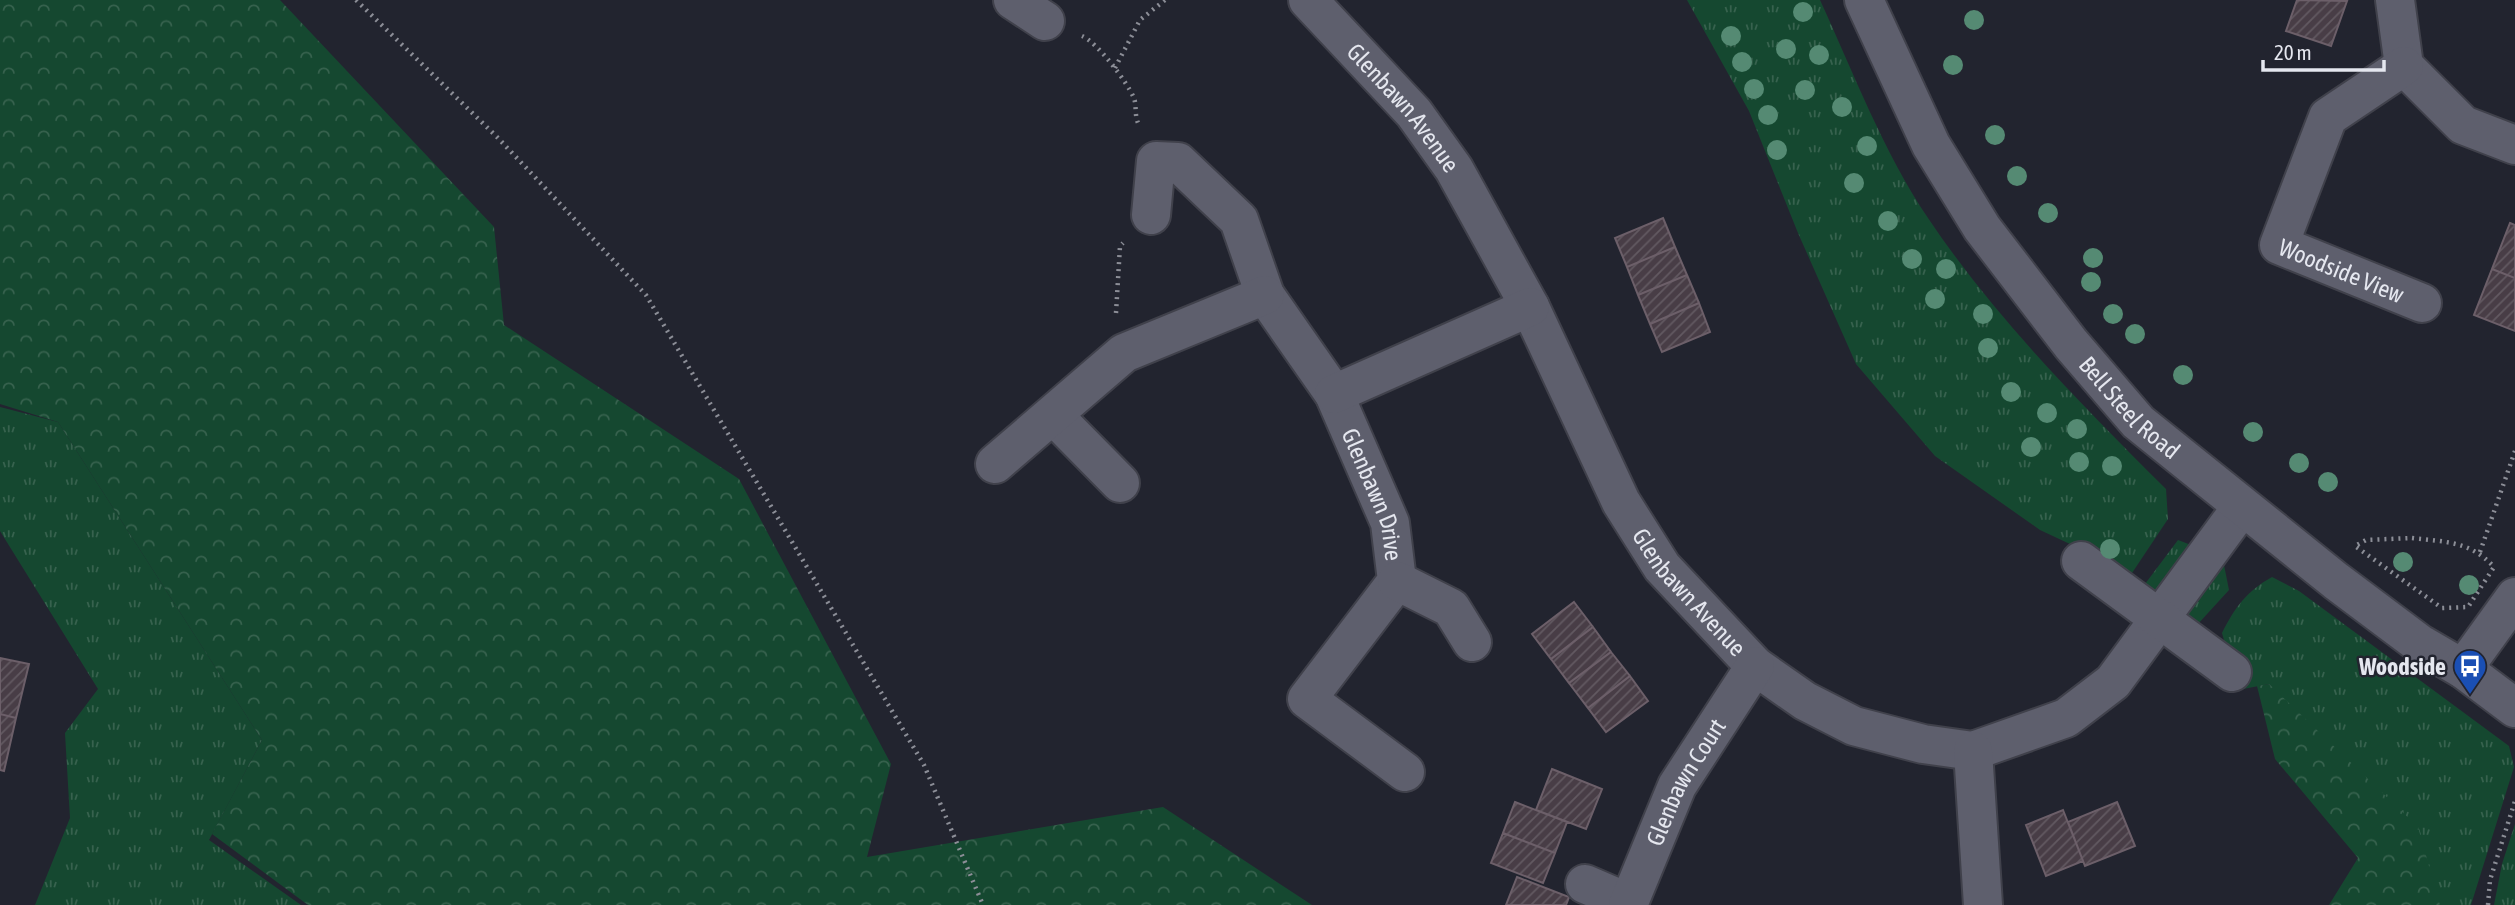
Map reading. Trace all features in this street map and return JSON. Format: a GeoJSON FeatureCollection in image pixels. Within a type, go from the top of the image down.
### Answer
{"type":"FeatureCollection","features":[{"type":"Feature","properties":{"kind":"street"},"geometry":{"type":"LineString","coordinates":[[1013,0],[1045,21]]}},
{"type":"Feature","properties":{"kind":"street","name":"Glenbawn Avenue"},"geometry":{"type":"LineString","coordinates":[[1308,0],[1413,113],[1446,158],[1530,307],[1621,502],[1662,567],[1755,666],[1805,701],[1854,726],[1923,744],[1973,751],[2066,718],[2113,682],[2241,508]]}},
{"type":"Feature","properties":{"kind":"street","name":"Bell Steel Road"},"geometry":{"type":"LineString","coordinates":[[1864,0],[1931,145],[1982,228],[2071,344],[2138,422],[2241,508],[2420,644],[2463,669],[2515,708]]}},
{"type":"Feature","properties":{"kind":"street"},"geometry":{"type":"LineString","coordinates":[[2395,0],[2404,66],[2463,125],[2515,145]]}},
{"type":"Feature","properties":{"kind":"street","name":"Woodside View"},"geometry":{"type":"LineString","coordinates":[[2404,66],[2328,117],[2279,245],[2422,303]]}},
{"type":"Feature","properties":{"kind":"street"},"geometry":{"type":"LineString","coordinates":[[1151,215],[1156,160]]}},
{"type":"Feature","properties":{"kind":"street","name":"Glenbawn Drive"},"geometry":{"type":"LineString","coordinates":[[1156,160],[1178,162],[1239,220],[1265,295],[1334,394],[1390,523],[1397,582],[1307,699],[1405,772]]}},
{"type":"Feature","properties":{"kind":"street"},"geometry":{"type":"LineString","coordinates":[[995,464],[1124,353],[1265,295]]}},
{"type":"Feature","properties":{"kind":"street"},"geometry":{"type":"LineString","coordinates":[[1334,394],[1530,307]]}},
{"type":"Feature","properties":{"kind":"street"},"geometry":{"type":"LineString","coordinates":[[1054,416],[1120,483]]}},
{"type":"Feature","properties":{"kind":"street"},"geometry":{"type":"LineString","coordinates":[[2081,561],[2232,672]]}},
{"type":"Feature","properties":{"kind":"street"},"geometry":{"type":"LineString","coordinates":[[1397,582],[1451,608],[1472,642]]}},
{"type":"Feature","properties":{"kind":"street"},"geometry":{"type":"LineString","coordinates":[[2463,669],[2515,597]]}},
{"type":"Feature","properties":{"kind":"street","name":"Glenbawn Court"},"geometry":{"type":"LineString","coordinates":[[1585,884],[1629,904],[1677,786],[1755,666]]}},
{"type":"Feature","properties":{"kind":"street"},"geometry":{"type":"LineString","coordinates":[[1973,751],[1983,905]]}},
{"type":"Feature","properties":{"kind":"path"},"geometry":{"type":"LineString","coordinates":[[356,0],[498,138],[646,295],[924,765],[983,905]]}},
{"type":"Feature","properties":{"kind":"path"},"geometry":{"type":"LineString","coordinates":[[1115,68],[1140,20],[1165,0]]}},
{"type":"Feature","properties":{"kind":"path"},"geometry":{"type":"LineString","coordinates":[[1045,21],[1086,37],[1115,68],[1135,100],[1135,117],[1156,160]]}},
{"type":"Feature","properties":{"kind":"path"},"geometry":{"type":"LineString","coordinates":[[1124,353],[1115,330],[1120,246],[1151,215]]}},
{"type":"Feature","properties":{"kind":"path"},"geometry":{"type":"LineString","coordinates":[[2480,552],[2515,451]]}},
{"type":"Feature","properties":{"kind":"path"},"geometry":{"type":"LineString","coordinates":[[2412,538],[2458,544],[2480,552],[2494,567],[2490,576],[2468,607],[2442,608],[2355,546],[2366,540],[2412,538]]}},
{"type":"Feature","properties":{"kind":"path"},"geometry":{"type":"LineString","coordinates":[[2488,905],[2490,880],[2515,801]]}},
{"type":"Feature","properties":{"kind":"green space"},"geometry":{"type":"Polygon","coordinates":[[[0,0],[280,0],[494,227],[504,325],[739,479],[891,764],[867,857],[1163,807],[1312,905],[308,905],[212,834],[262,740],[58,422],[0,404],[0,0]]]}},
{"type":"Feature","properties":{"kind":"green space"},"geometry":{"type":"Polygon","coordinates":[[[1687,0],[1820,0],[1897,167],[1954,255],[2041,360],[2166,489],[2168,519],[2132,573],[2040,530],[1935,456],[1856,364],[1798,233],[1749,111],[1687,0]]]}},
{"type":"Feature","properties":{"kind":"green space"},"geometry":{"type":"Polygon","coordinates":[[[0,407],[58,422],[262,740],[209,840],[301,905],[35,905],[70,818],[65,733],[98,689],[0,531],[0,407]]]}},
{"type":"Feature","properties":{"kind":"green space"},"geometry":{"type":"Polygon","coordinates":[[[2178,540],[2191,545],[2158,591],[2145,584],[2178,540]]]}},
{"type":"Feature","properties":{"kind":"green space"},"geometry":{"type":"Polygon","coordinates":[[[2224,565],[2229,590],[2197,625],[2184,615],[2224,565]]]}},
{"type":"Feature","properties":{"kind":"green space"},"geometry":{"type":"Polygon","coordinates":[[[2272,577],[2299,591],[2509,746],[2514,767],[2471,905],[2439,905],[2269,684],[2238,690],[2222,633],[2242,600],[2272,577]]]}},
{"type":"Feature","properties":{"kind":"green space"},"geometry":{"type":"Polygon","coordinates":[[[2269,684],[2418,827],[2440,905],[2329,905],[2358,858],[2275,759],[2257,686],[2269,684]]]}},
{"type":"Feature","properties":{"kind":"green space"},"geometry":{"type":"Polygon","coordinates":[[[2515,824],[2515,905],[2494,905],[2502,864],[2515,824]]]}},
{"type":"Feature","properties":{"kind":"building"},"geometry":{"type":"Polygon","coordinates":[[[2297,0],[2347,1],[2331,46],[2286,31],[2297,0]]]}},
{"type":"Feature","properties":{"kind":"building"},"geometry":{"type":"Polygon","coordinates":[[[1663,218],[1675,247],[1627,267],[1615,238],[1663,218]]]}},
{"type":"Feature","properties":{"kind":"building"},"geometry":{"type":"Polygon","coordinates":[[[2510,223],[2515,225],[2515,278],[2492,269],[2510,223]]]}},
{"type":"Feature","properties":{"kind":"building"},"geometry":{"type":"Polygon","coordinates":[[[1675,247],[1687,275],[1638,295],[1627,267],[1675,247]]]}},
{"type":"Feature","properties":{"kind":"building"},"geometry":{"type":"Polygon","coordinates":[[[2492,269],[2515,278],[2515,331],[2474,315],[2492,269]]]}},
{"type":"Feature","properties":{"kind":"building"},"geometry":{"type":"Polygon","coordinates":[[[1687,275],[1699,303],[1650,324],[1638,295],[1687,275]]]}},
{"type":"Feature","properties":{"kind":"building"},"geometry":{"type":"Polygon","coordinates":[[[1699,303],[1710,332],[1662,352],[1650,324],[1699,303]]]}},
{"type":"Feature","properties":{"kind":"building"},"geometry":{"type":"Polygon","coordinates":[[[1574,602],[1593,627],[1551,659],[1532,634],[1574,602]]]}},
{"type":"Feature","properties":{"kind":"building"},"geometry":{"type":"Polygon","coordinates":[[[1593,627],[1611,652],[1569,683],[1551,659],[1593,627]]]}},
{"type":"Feature","properties":{"kind":"building"},"geometry":{"type":"Polygon","coordinates":[[[1611,652],[1630,676],[1588,708],[1569,683],[1611,652]]]}},
{"type":"Feature","properties":{"kind":"building"},"geometry":{"type":"Polygon","coordinates":[[[0,658],[29,664],[16,718],[0,714],[0,658]]]}},
{"type":"Feature","properties":{"kind":"building"},"geometry":{"type":"Polygon","coordinates":[[[1630,676],[1648,701],[1606,732],[1588,708],[1630,676]]]}},
{"type":"Feature","properties":{"kind":"building"},"geometry":{"type":"Polygon","coordinates":[[[0,714],[16,718],[4,771],[0,770],[0,714]]]}},
{"type":"Feature","properties":{"kind":"building"},"geometry":{"type":"Polygon","coordinates":[[[1552,769],[1602,789],[1586,829],[1536,810],[1552,769]]]}},
{"type":"Feature","properties":{"kind":"building"},"geometry":{"type":"Polygon","coordinates":[[[1515,802],[1567,822],[1555,853],[1503,833],[1515,802]]]}},
{"type":"Feature","properties":{"kind":"building"},"geometry":{"type":"Polygon","coordinates":[[[2117,802],[2135,846],[2085,866],[2068,822],[2117,802]]]}},
{"type":"Feature","properties":{"kind":"building"},"geometry":{"type":"Polygon","coordinates":[[[2063,810],[2083,861],[2046,876],[2026,825],[2063,810]]]}},
{"type":"Feature","properties":{"kind":"building"},"geometry":{"type":"Polygon","coordinates":[[[1503,833],[1555,853],[1543,883],[1491,863],[1503,833]]]}},
{"type":"Feature","properties":{"kind":"building"},"geometry":{"type":"Polygon","coordinates":[[[1517,877],[1569,897],[1566,905],[1506,905],[1517,877]]]}},
{"type":"Feature","properties":{"kind":"place","name":"Woodside"},"geometry":{"type":"Point","coordinates":[2470,696]}}]}
